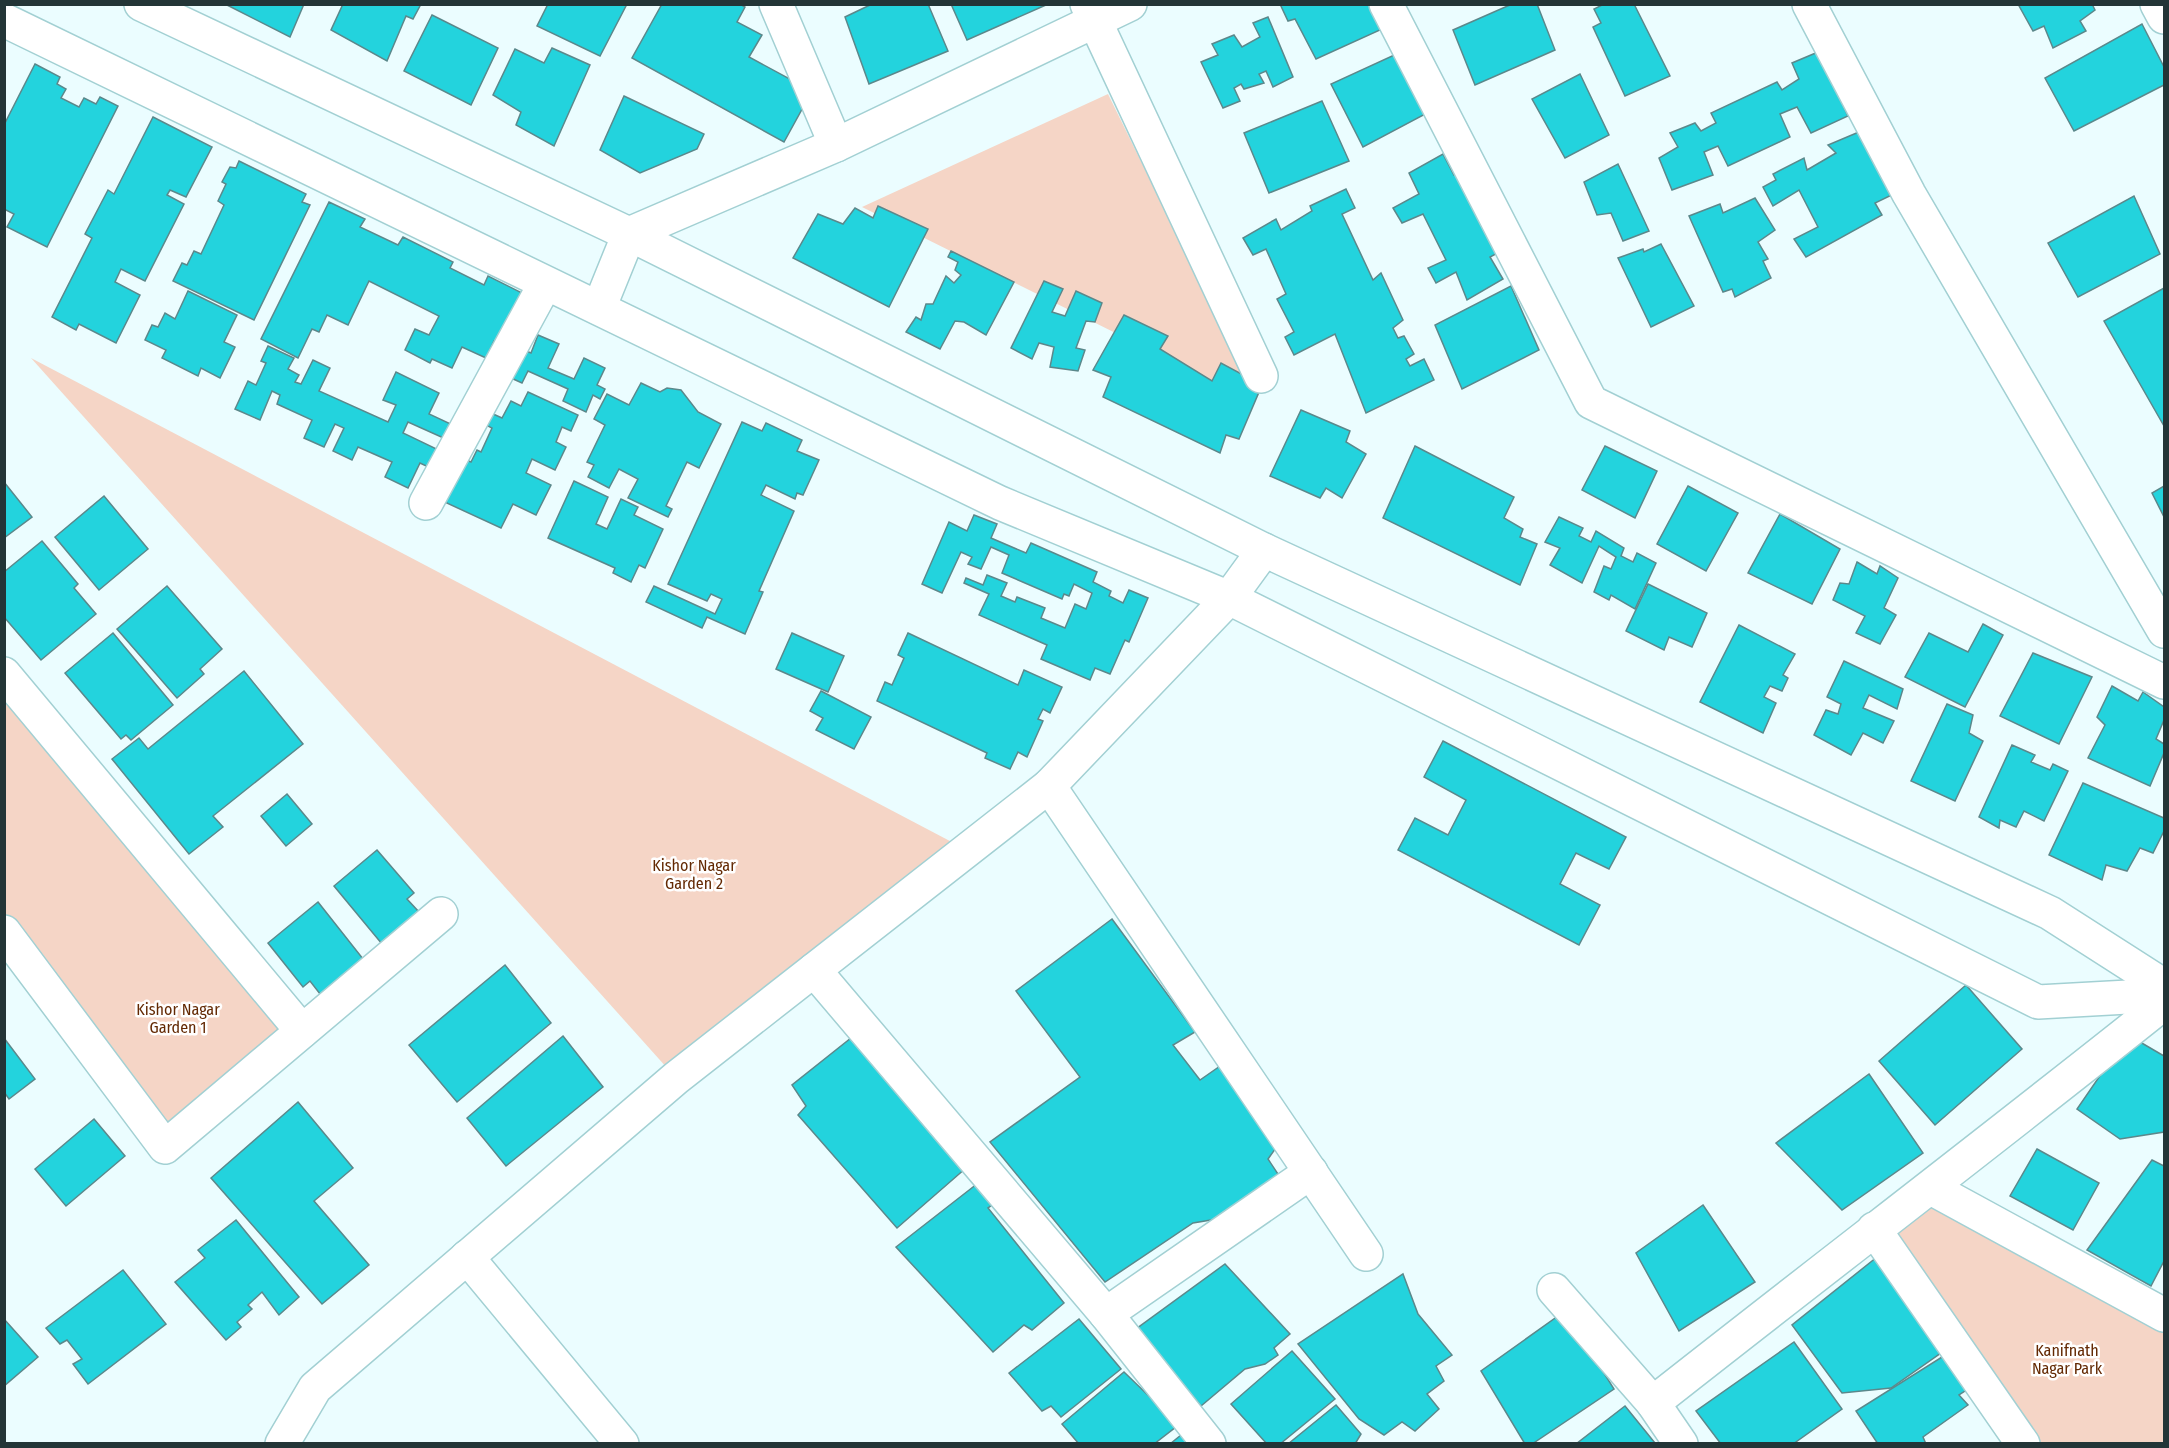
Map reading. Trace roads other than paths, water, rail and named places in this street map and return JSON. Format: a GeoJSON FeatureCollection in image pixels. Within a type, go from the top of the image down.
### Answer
{"type":"FeatureCollection","features":[{"type":"Feature","properties":{"kind":"street"},"geometry":{"type":"LineString","coordinates":[[141,4],[629,234],[1264,550],[2050,913],[2164,986]]}},
{"type":"Feature","properties":{"kind":"street"},"geometry":{"type":"LineString","coordinates":[[776,4],[836,145]]}},
{"type":"Feature","properties":{"kind":"street"},"geometry":{"type":"LineString","coordinates":[[599,308],[629,234],[836,145],[1091,13],[1130,4]]}},
{"type":"Feature","properties":{"kind":"street"},"geometry":{"type":"LineString","coordinates":[[1386,4],[1591,402],[2164,682]]}},
{"type":"Feature","properties":{"kind":"street"},"geometry":{"type":"LineString","coordinates":[[1809,4],[1909,194],[2164,631]]}},
{"type":"Feature","properties":{"kind":"street"},"geometry":{"type":"LineString","coordinates":[[2157,4],[2164,17]]}},
{"type":"Feature","properties":{"kind":"street"},"geometry":{"type":"LineString","coordinates":[[1091,13],[1261,376]]}},
{"type":"Feature","properties":{"kind":"street"},"geometry":{"type":"LineString","coordinates":[[4,20],[1000,503],[1229,598],[2038,1002],[2164,994]]}},
{"type":"Feature","properties":{"kind":"street"},"geometry":{"type":"LineString","coordinates":[[426,503],[545,284]]}},
{"type":"Feature","properties":{"kind":"street"},"geometry":{"type":"LineString","coordinates":[[282,1443],[315,1388],[675,1078],[1049,786],[1229,598],[1264,550]]}},
{"type":"Feature","properties":{"kind":"street"},"geometry":{"type":"LineString","coordinates":[[4,674],[302,1031]]}},
{"type":"Feature","properties":{"kind":"street"},"geometry":{"type":"LineString","coordinates":[[1049,786],[1366,1254]]}},
{"type":"Feature","properties":{"kind":"street"},"geometry":{"type":"LineString","coordinates":[[4,932],[165,1147],[441,914]]}},
{"type":"Feature","properties":{"kind":"street"},"geometry":{"type":"LineString","coordinates":[[814,970],[1106,1314],[1209,1443]]}},
{"type":"Feature","properties":{"kind":"street"},"geometry":{"type":"LineString","coordinates":[[1653,1402],[1874,1229],[1931,1188],[2164,1003]]}},
{"type":"Feature","properties":{"kind":"street"},"geometry":{"type":"LineString","coordinates":[[1106,1314],[1311,1172]]}},
{"type":"Feature","properties":{"kind":"street"},"geometry":{"type":"LineString","coordinates":[[1931,1188],[2164,1315]]}},
{"type":"Feature","properties":{"kind":"street"},"geometry":{"type":"LineString","coordinates":[[1874,1229],[2023,1443]]}},
{"type":"Feature","properties":{"kind":"street"},"geometry":{"type":"LineString","coordinates":[[467,1257],[622,1443]]}},
{"type":"Feature","properties":{"kind":"street"},"geometry":{"type":"LineString","coordinates":[[1554,1290],[1653,1402],[1681,1443]]}},
{"type":"Feature","properties":{"kind":"park label","name":"Kishor Nagar Garden 2"},"geometry":{"type":"Point","coordinates":[694,874]}},
{"type":"Feature","properties":{"kind":"park label","name":"Kishor Nagar Garden 1"},"geometry":{"type":"Point","coordinates":[178,1018]}},
{"type":"Feature","properties":{"kind":"park label","name":"Kanifnath Nagar Park"},"geometry":{"type":"Point","coordinates":[2067,1359]}}]}
